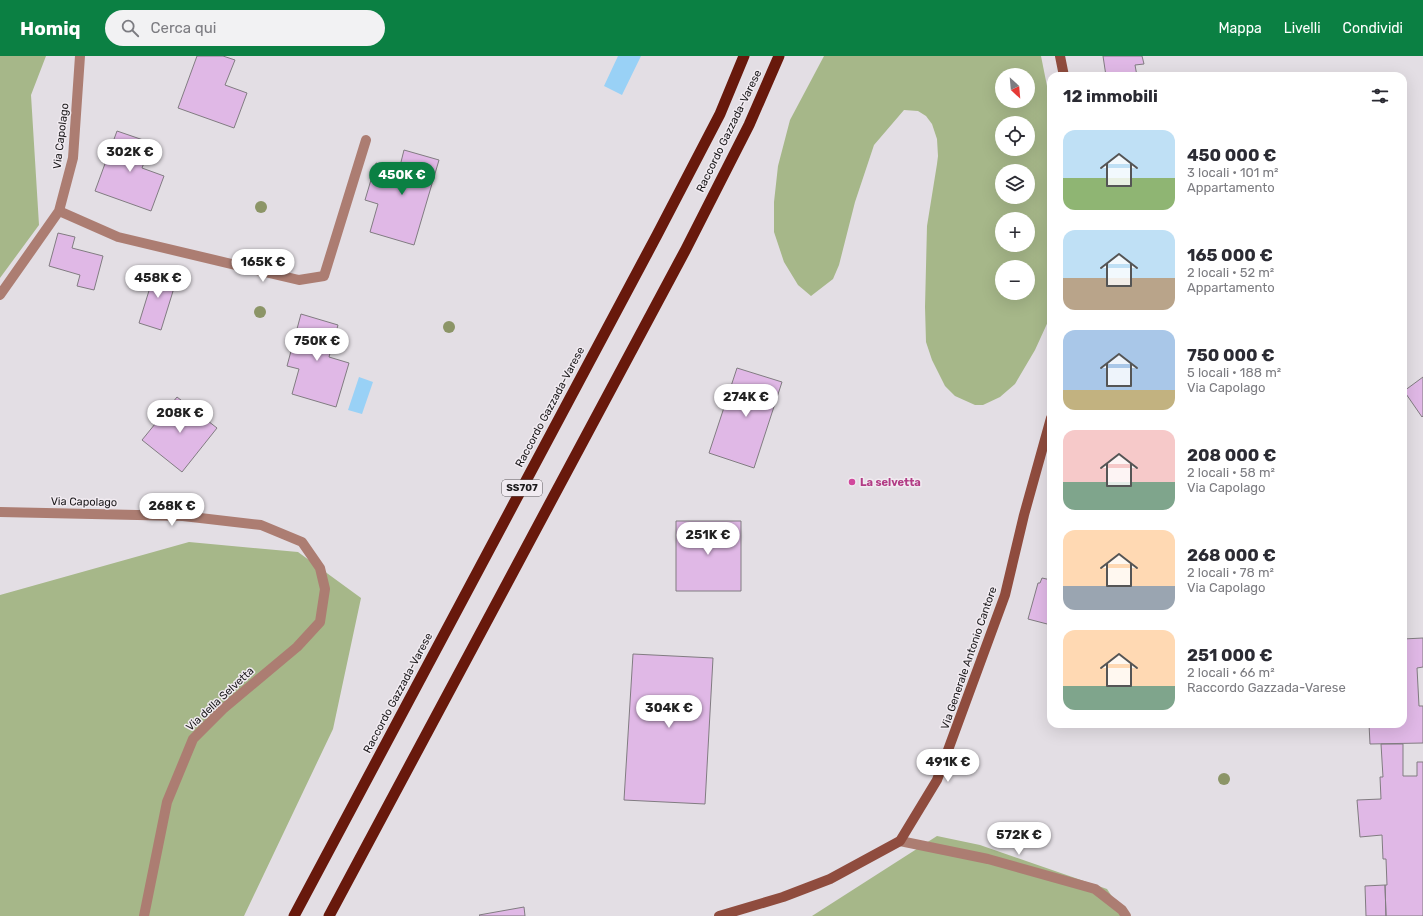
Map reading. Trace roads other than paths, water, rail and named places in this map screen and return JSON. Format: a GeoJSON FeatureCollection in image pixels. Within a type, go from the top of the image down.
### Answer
{"type":"FeatureCollection","features":[{"type":"Feature","properties":{"kind":"highway","name":"Raccordo Gazzada-Varese"},"geometry":{"type":"LineString","coordinates":[[294,916],[668,215],[720,114],[744,56]]}},
{"type":"Feature","properties":{"kind":"highway","name":"Raccordo Gazzada-Varese"},"geometry":{"type":"LineString","coordinates":[[329,916],[686,249],[749,125],[779,56]]}},
{"type":"Feature","properties":{"kind":"main road"},"geometry":{"type":"LineString","coordinates":[[1060,56],[1063,72]]}},
{"type":"Feature","properties":{"kind":"main road","name":"Via Generale Antonio Cantore"},"geometry":{"type":"LineString","coordinates":[[719,916],[783,897],[830,880],[900,841],[937,780],[1005,595],[1024,515],[1047,432]]}},
{"type":"Feature","properties":{"kind":"street","name":"Via Capolago"},"geometry":{"type":"LineString","coordinates":[[0,295],[59,211],[73,158],[80,56]]}},
{"type":"Feature","properties":{"kind":"street"},"geometry":{"type":"LineString","coordinates":[[59,211],[118,237],[126,239],[299,280],[324,276],[366,140]]}},
{"type":"Feature","properties":{"kind":"street","name":"Via Capolago"},"geometry":{"type":"LineString","coordinates":[[0,512],[183,516],[261,525],[302,542],[320,568],[325,589]]}},
{"type":"Feature","properties":{"kind":"street","name":"Via della Selvetta"},"geometry":{"type":"LineString","coordinates":[[144,916],[167,802],[193,739],[223,710],[297,647],[320,622],[325,589]]}},
{"type":"Feature","properties":{"kind":"street"},"geometry":{"type":"LineString","coordinates":[[900,841],[988,859],[1095,889],[1122,910],[1126,916]]}},
{"type":"Feature","properties":{"kind":"water"},"geometry":{"type":"Polygon","coordinates":[[[618,56],[641,56],[622,95],[604,86],[618,56]]]}},
{"type":"Feature","properties":{"kind":"water"},"geometry":{"type":"Polygon","coordinates":[[[359,377],[373,382],[362,414],[348,410],[359,377]]]}},
{"type":"Feature","properties":{"kind":"place","name":"La selvetta"},"geometry":{"type":"Point","coordinates":[852,482]}}]}
